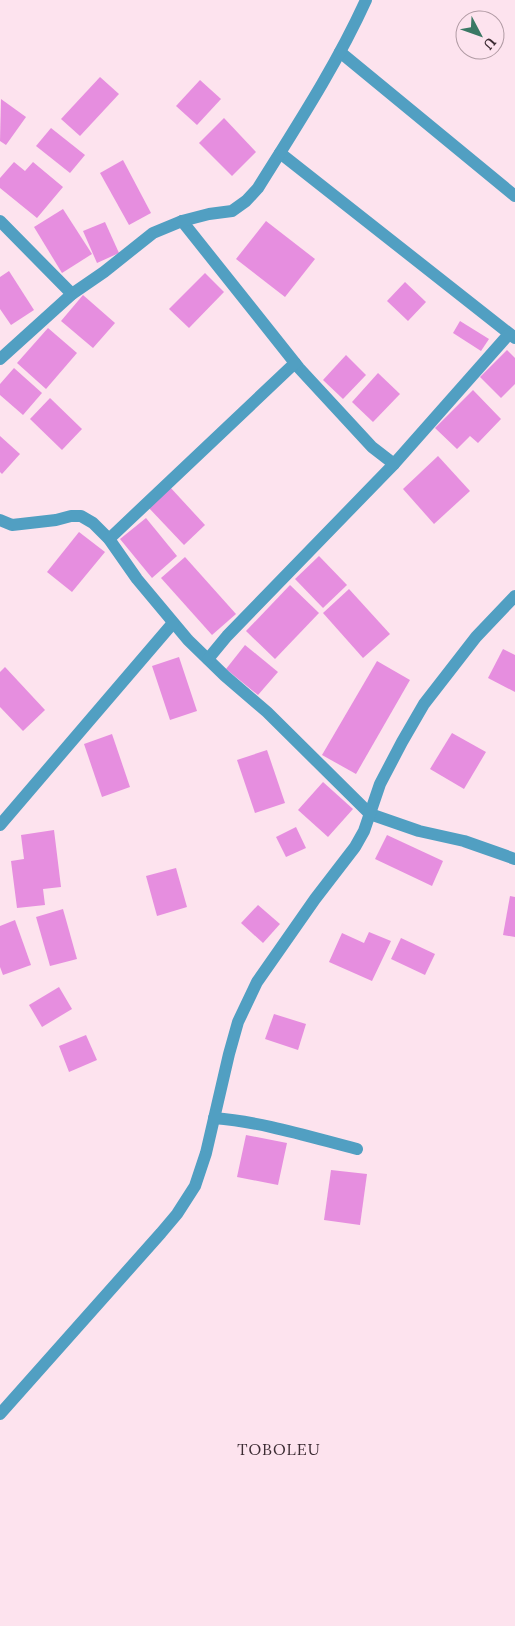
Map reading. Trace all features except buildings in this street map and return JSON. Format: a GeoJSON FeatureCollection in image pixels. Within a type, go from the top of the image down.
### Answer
{"type":"FeatureCollection","features":[{"type":"Feature","properties":{"kind":"street"},"geometry":{"type":"LineString","coordinates":[[0,359],[72,294],[104,272],[152,234],[182,221],[209,214],[232,211],[246,201],[258,188],[340,52],[366,0]]}},
{"type":"Feature","properties":{"kind":"street"},"geometry":{"type":"LineString","coordinates":[[340,52],[515,196]]}},
{"type":"Feature","properties":{"kind":"street"},"geometry":{"type":"LineString","coordinates":[[208,659],[227,636],[394,464],[512,336],[280,152]]}},
{"type":"Feature","properties":{"kind":"street"},"geometry":{"type":"LineString","coordinates":[[0,221],[72,294]]}},
{"type":"Feature","properties":{"kind":"street"},"geometry":{"type":"LineString","coordinates":[[182,221],[295,363],[372,447],[394,464]]}},
{"type":"Feature","properties":{"kind":"street"},"geometry":{"type":"LineString","coordinates":[[109,539],[295,363]]}},
{"type":"Feature","properties":{"kind":"street"},"geometry":{"type":"LineString","coordinates":[[0,520],[12,525],[81,516],[93,523],[109,539],[137,579],[173,623],[225,676],[267,712],[370,814],[420,831],[464,841],[515,859]]}},
{"type":"Feature","properties":{"kind":"street"},"geometry":{"type":"LineString","coordinates":[[0,1414],[177,1214],[194,1186],[206,1153],[229,1054],[238,1022],[247,1001],[298,922],[355,847],[364,831],[380,784],[424,704],[476,637],[515,596]]}},
{"type":"Feature","properties":{"kind":"street"},"geometry":{"type":"LineString","coordinates":[[0,825],[173,623]]}},
{"type":"Feature","properties":{"kind":"street"},"geometry":{"type":"LineString","coordinates":[[214,1118],[262,1124],[358,1149]]}},
{"type":"Feature","properties":{"kind":"district","name":"TOBOLEU"},"geometry":{"type":"Point","coordinates":[279,1449]}}]}
